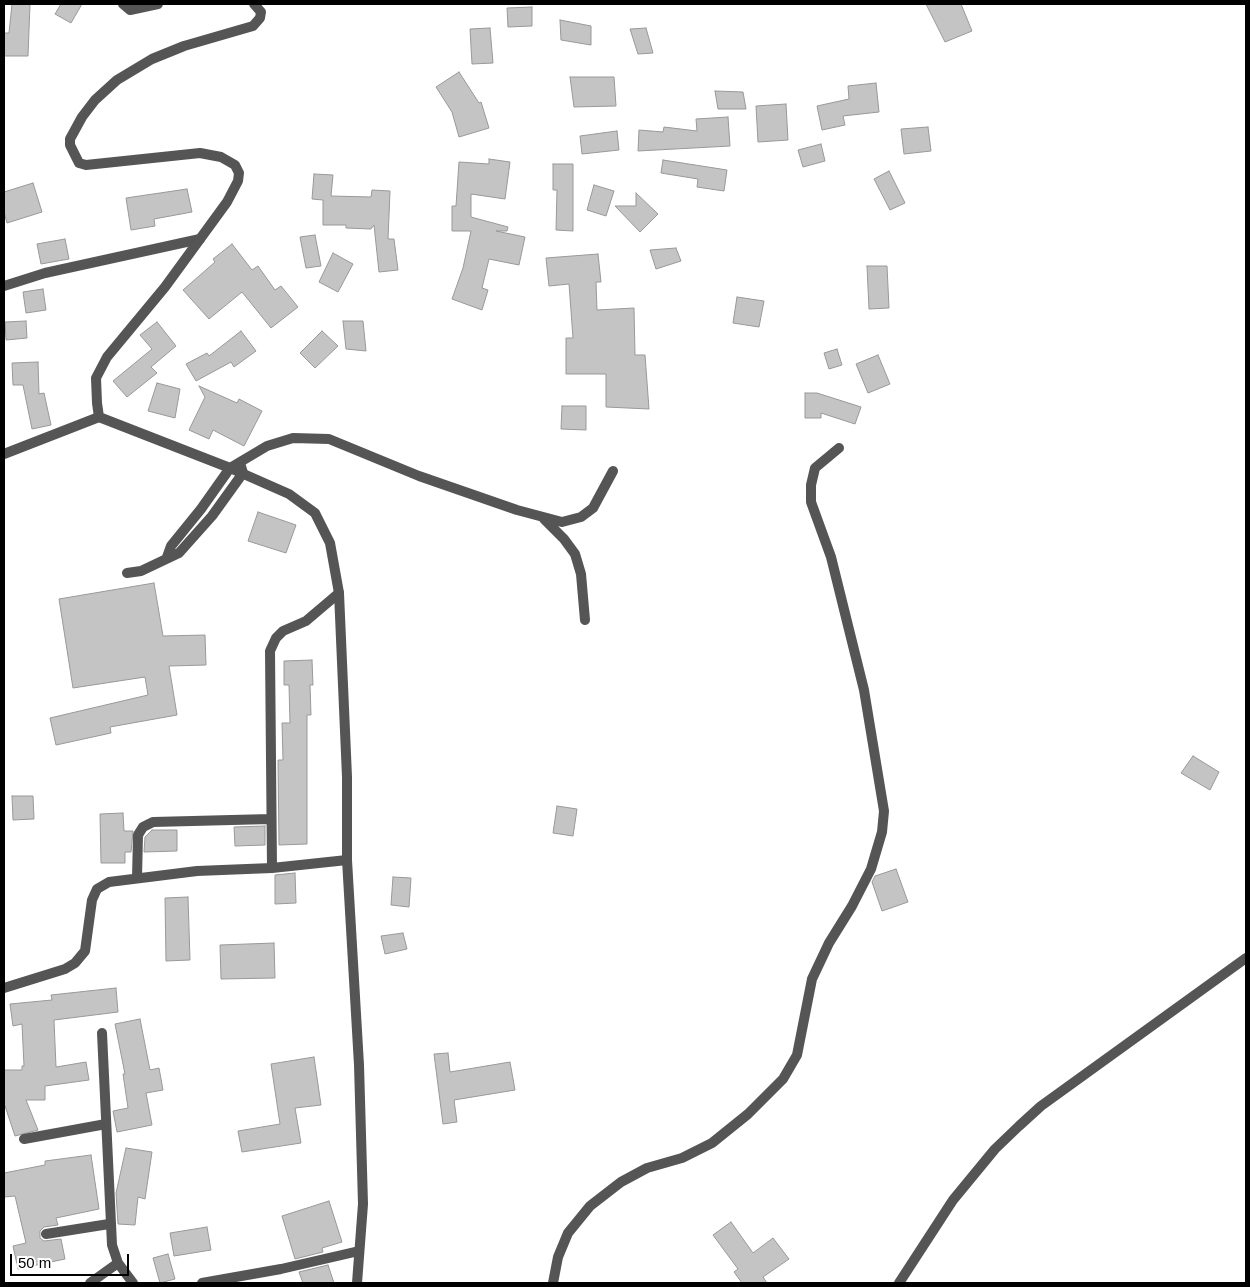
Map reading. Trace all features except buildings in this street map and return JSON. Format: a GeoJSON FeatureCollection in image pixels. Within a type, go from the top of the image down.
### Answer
{"type":"FeatureCollection","features":[{"type":"Feature","properties":{"kind":"street"},"geometry":{"type":"LineString","coordinates":[[123,4],[130,10],[158,4]]}},
{"type":"Feature","properties":{"kind":"street"},"geometry":{"type":"LineString","coordinates":[[99,417],[96,378],[104,362],[165,287],[228,202],[238,182],[239,173],[235,165],[221,158],[200,153],[107,165],[86,165],[79,163],[70,145],[70,139],[95,100],[117,80],[143,63],[184,46],[253,26],[260,18],[261,12],[254,4]]}},
{"type":"Feature","properties":{"kind":"street"},"geometry":{"type":"LineString","coordinates":[[4,286],[45,273],[200,239]]}},
{"type":"Feature","properties":{"kind":"street"},"geometry":{"type":"LineString","coordinates":[[4,454],[99,417],[230,468],[242,468],[289,494],[314,513],[330,543],[339,593],[347,777],[347,860],[360,1085],[363,1204],[357,1283]]}},
{"type":"Feature","properties":{"kind":"street"},"geometry":{"type":"LineString","coordinates":[[127,573],[141,571],[167,557],[179,554],[212,516],[242,468],[268,446],[293,438],[329,439],[419,476],[543,518],[562,522],[580,516],[593,508],[613,471]]}},
{"type":"Feature","properties":{"kind":"street"},"geometry":{"type":"LineString","coordinates":[[553,1283],[558,1257],[568,1233],[590,1206],[621,1182],[647,1168],[682,1158],[712,1143],[748,1114],[783,1079],[797,1054],[812,979],[829,943],[852,906],[871,869],[882,832],[884,811],[864,690],[831,557],[811,502],[811,485],[815,468],[839,448]]}},
{"type":"Feature","properties":{"kind":"street"},"geometry":{"type":"LineString","coordinates":[[167,557],[171,546],[201,509],[230,468]]}},
{"type":"Feature","properties":{"kind":"street"},"geometry":{"type":"LineString","coordinates":[[543,518],[564,539],[575,554],[581,574],[585,620]]}},
{"type":"Feature","properties":{"kind":"street"},"geometry":{"type":"LineString","coordinates":[[272,868],[270,651],[276,638],[282,631],[306,621],[339,593]]}},
{"type":"Feature","properties":{"kind":"street"},"geometry":{"type":"LineString","coordinates":[[137,878],[138,834],[143,827],[153,822],[271,819]]}},
{"type":"Feature","properties":{"kind":"street"},"geometry":{"type":"LineString","coordinates":[[4,988],[65,969],[75,963],[85,952],[89,913],[97,889],[110,882],[196,871],[272,868],[347,860]]}},
{"type":"Feature","properties":{"kind":"street"},"geometry":{"type":"LineString","coordinates":[[899,1283],[953,1200],[995,1149],[1019,1126],[1041,1106],[1246,958]]}},
{"type":"Feature","properties":{"kind":"street"},"geometry":{"type":"LineString","coordinates":[[102,1033],[112,1246],[118,1263],[133,1283]]}},
{"type":"Feature","properties":{"kind":"street"},"geometry":{"type":"LineString","coordinates":[[24,1138],[106,1124]]}},
{"type":"Feature","properties":{"kind":"street"},"geometry":{"type":"LineString","coordinates":[[46,1234],[110,1224]]}},
{"type":"Feature","properties":{"kind":"street"},"geometry":{"type":"LineString","coordinates":[[202,1283],[281,1269],[359,1250]]}},
{"type":"Feature","properties":{"kind":"street"},"geometry":{"type":"LineString","coordinates":[[90,1283],[118,1263]]}}]}
